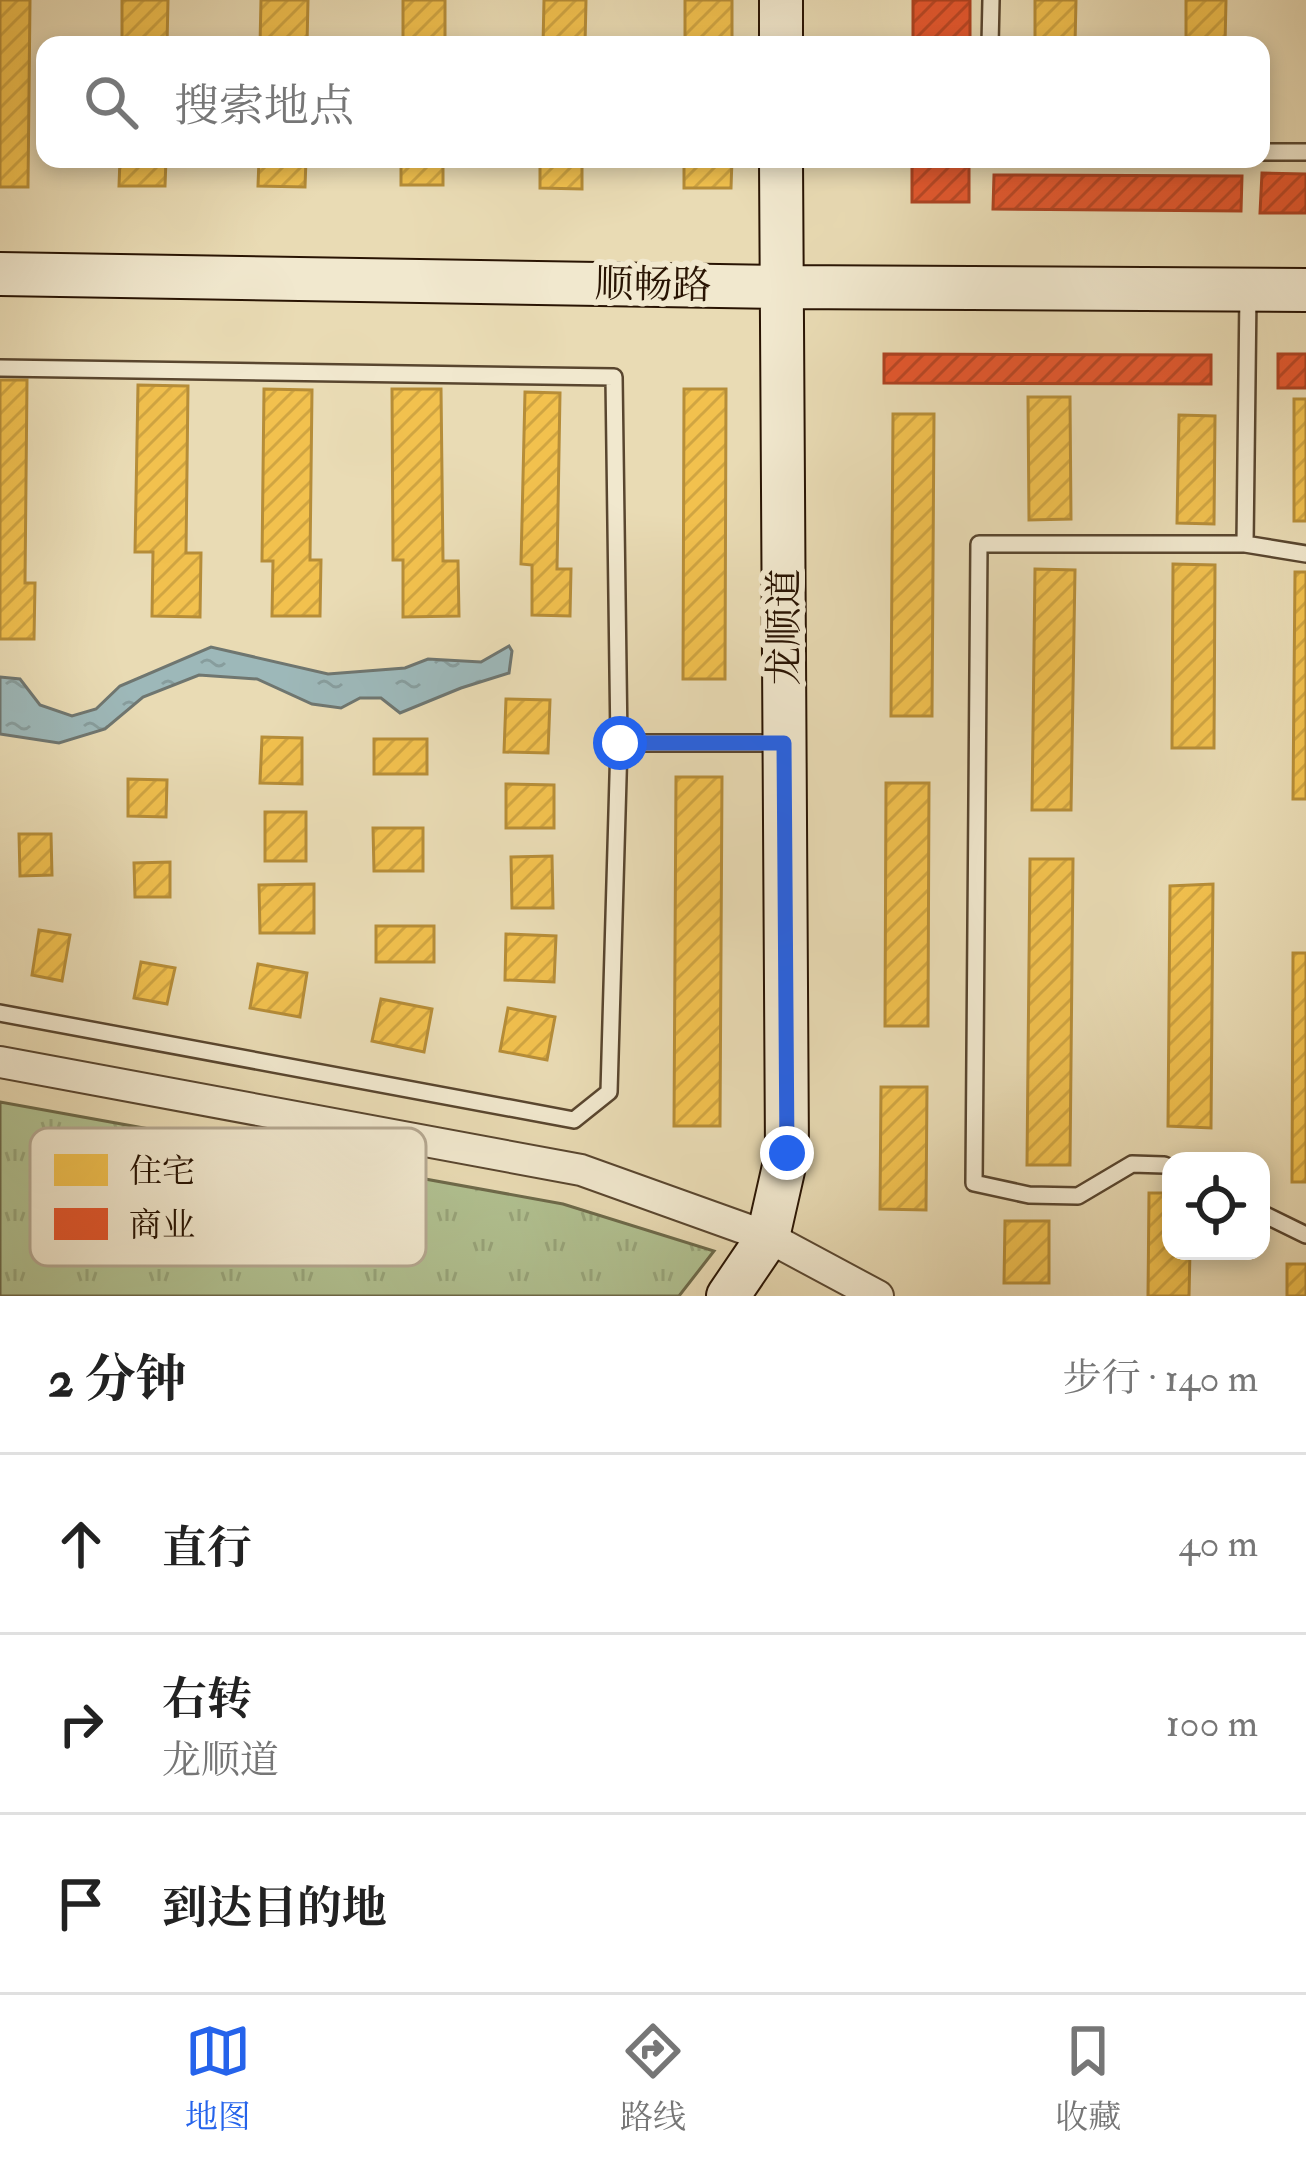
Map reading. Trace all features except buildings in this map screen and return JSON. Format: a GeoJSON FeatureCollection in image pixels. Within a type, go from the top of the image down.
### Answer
{"type":"FeatureCollection","features":[{"type":"Feature","properties":{"kind":"street"},"geometry":{"type":"LineString","coordinates":[[781,0],[781,36]]}},
{"type":"Feature","properties":{"kind":"street","name":"龙顺道"},"geometry":{"type":"LineString","coordinates":[[728,1296],[768,1237],[787,1153],[781,168]]}},
{"type":"Feature","properties":{"kind":"street","name":"顺畅路"},"geometry":{"type":"LineString","coordinates":[[0,274],[1306,290]]}},
{"type":"Feature","properties":{"kind":"street"},"geometry":{"type":"LineString","coordinates":[[0,1062],[355,1128]]}},
{"type":"Feature","properties":{"kind":"street"},"geometry":{"type":"LineString","coordinates":[[426,1141],[581,1170],[768,1237],[878,1296]]}},
{"type":"Feature","properties":{"kind":"lane"},"geometry":{"type":"LineString","coordinates":[[990,36],[991,0]]}},
{"type":"Feature","properties":{"kind":"lane"},"geometry":{"type":"LineString","coordinates":[[1270,152],[1306,152]]}},
{"type":"Feature","properties":{"kind":"lane"},"geometry":{"type":"LineString","coordinates":[[1245,544],[1249,290]]}},
{"type":"Feature","properties":{"kind":"lane"},"geometry":{"type":"LineString","coordinates":[[0,368],[614,377],[620,743],[608,1092],[574,1120],[0,1013]]}},
{"type":"Feature","properties":{"kind":"lane"},"geometry":{"type":"LineString","coordinates":[[1162,1165],[1132,1164],[1078,1196],[1029,1195],[974,1183],[980,544],[1245,544],[1306,554]]}},
{"type":"Feature","properties":{"kind":"lane"},"geometry":{"type":"LineString","coordinates":[[620,743],[784,743]]}},
{"type":"Feature","properties":{"kind":"lane"},"geometry":{"type":"LineString","coordinates":[[1270,1217],[1306,1235]]}},
{"type":"Feature","properties":{"kind":"green space"},"geometry":{"type":"Polygon","coordinates":[[[0,1102],[144,1128],[30,1128],[30,1266],[426,1266],[426,1179],[563,1204],[714,1251],[679,1296],[0,1296],[0,1102]]]}},
{"type":"Feature","properties":{"kind":"water"},"geometry":{"type":"Polygon","coordinates":[[[509,646],[509,673],[400,713],[381,698],[360,698],[341,708],[312,704],[257,679],[199,675],[143,697],[105,729],[59,743],[0,734],[0,677],[20,679],[40,705],[72,716],[96,709],[120,686],[211,647],[328,674],[405,668],[428,659],[481,662],[509,646]]]}},
{"type":"Feature","properties":{"kind":"route"},"geometry":{"type":"LineString","coordinates":[[620,743],[784,743],[787,1153]]}}]}
